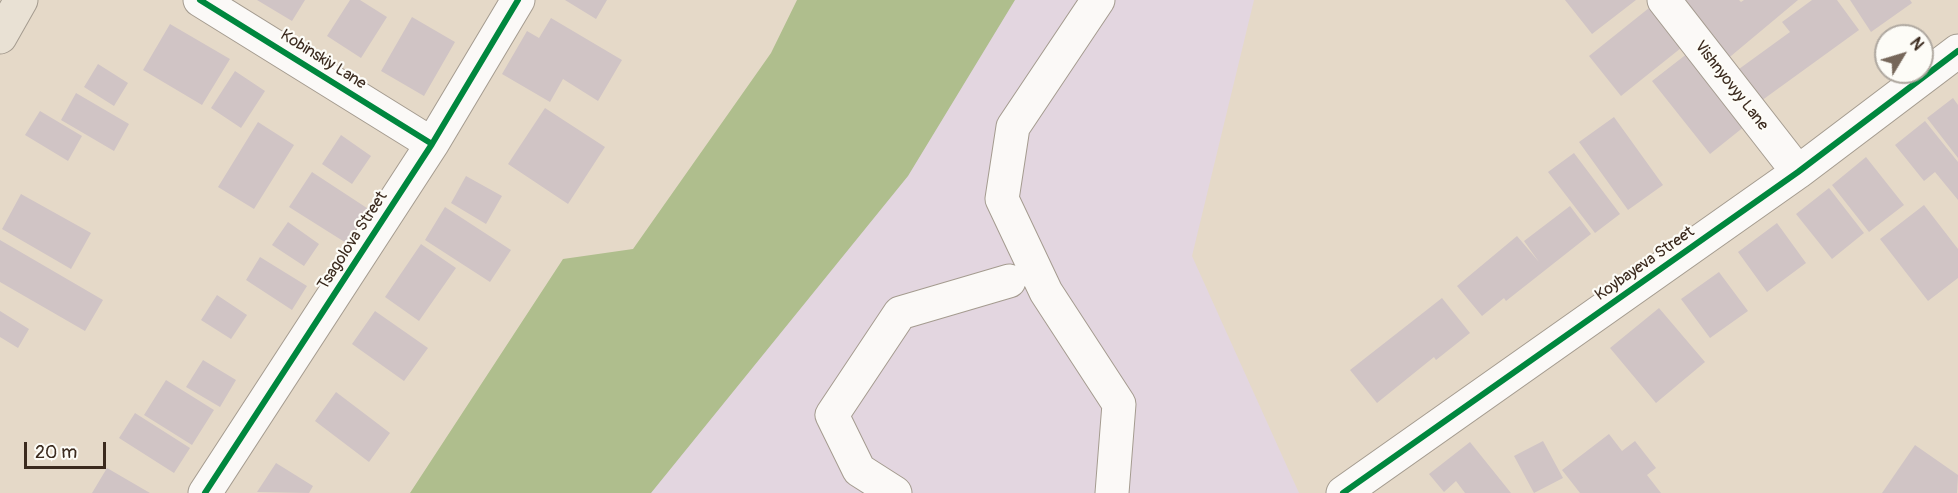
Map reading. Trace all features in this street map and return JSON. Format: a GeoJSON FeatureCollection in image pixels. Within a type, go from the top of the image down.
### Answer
{"type":"FeatureCollection","features":[{"type":"Feature","properties":{"kind":"main road"},"geometry":{"type":"LineString","coordinates":[[0,37],[21,0]]}},
{"type":"Feature","properties":{"kind":"street","name":"Kobinskiy Lane"},"geometry":{"type":"LineString","coordinates":[[200,0],[432,144]]}},
{"type":"Feature","properties":{"kind":"street","name":"Tsagolova Street"},"geometry":{"type":"LineString","coordinates":[[205,493],[432,144],[518,0]]}},
{"type":"Feature","properties":{"kind":"street"},"geometry":{"type":"LineString","coordinates":[[1098,0],[1013,127],[1002,199],[1046,292],[1119,404],[1112,493]]}},
{"type":"Feature","properties":{"kind":"street","name":"Vishnyovyy Lane"},"geometry":{"type":"LineString","coordinates":[[1664,0],[1798,172]]}},
{"type":"Feature","properties":{"kind":"street","name":"Koybayeva Street"},"geometry":{"type":"LineString","coordinates":[[1343,493],[1798,172],[1958,51]]}},
{"type":"Feature","properties":{"kind":"street"},"geometry":{"type":"LineString","coordinates":[[895,493],[858,470],[832,415],[900,313],[1009,281]]}},
{"type":"Feature","properties":{"kind":"shaded area"},"geometry":{"type":"Polygon","coordinates":[[[849,0],[1254,0],[1192,256],[1299,493],[550,493],[849,0]]]}},
{"type":"Feature","properties":{"kind":"green space"},"geometry":{"type":"Polygon","coordinates":[[[797,0],[1015,0],[908,176],[651,493],[410,493],[563,259],[633,249],[771,53],[797,0]]]}},
{"type":"Feature","properties":{"kind":"building"},"geometry":{"type":"Polygon","coordinates":[[[257,0],[305,0],[292,21],[257,0]]]}},
{"type":"Feature","properties":{"kind":"building"},"geometry":{"type":"Polygon","coordinates":[[[350,0],[360,0],[387,17],[361,58],[327,36],[350,0]]]}},
{"type":"Feature","properties":{"kind":"building"},"geometry":{"type":"Polygon","coordinates":[[[565,0],[607,0],[596,19],[565,0]]]}},
{"type":"Feature","properties":{"kind":"building"},"geometry":{"type":"Polygon","coordinates":[[[1565,0],[1636,0],[1592,34],[1565,0]]]}},
{"type":"Feature","properties":{"kind":"building"},"geometry":{"type":"Polygon","coordinates":[[[1674,0],[1739,0],[1741,2],[1744,0],[1798,0],[1725,61],[1674,0]]]}},
{"type":"Feature","properties":{"kind":"building"},"geometry":{"type":"Polygon","coordinates":[[[1812,0],[1837,0],[1859,30],[1761,101],[1739,69],[1790,32],[1782,22],[1812,0]]]}},
{"type":"Feature","properties":{"kind":"building"},"geometry":{"type":"Polygon","coordinates":[[[1850,0],[1910,0],[1912,3],[1882,24],[1874,24],[1874,30],[1871,32],[1850,0]]]}},
{"type":"Feature","properties":{"kind":"building"},"geometry":{"type":"Polygon","coordinates":[[[1654,4],[1686,44],[1621,96],[1589,56],[1654,4]]]}},
{"type":"Feature","properties":{"kind":"building"},"geometry":{"type":"Polygon","coordinates":[[[412,17],[455,42],[424,96],[381,71],[412,17]]]}},
{"type":"Feature","properties":{"kind":"building"},"geometry":{"type":"Polygon","coordinates":[[[551,18],[622,60],[598,101],[563,79],[550,102],[502,74],[527,31],[539,38],[551,18]]]}},
{"type":"Feature","properties":{"kind":"building"},"geometry":{"type":"Polygon","coordinates":[[[170,24],[230,59],[202,105],[143,70],[170,24]]]}},
{"type":"Feature","properties":{"kind":"building"},"geometry":{"type":"Polygon","coordinates":[[[1688,53],[1745,126],[1710,154],[1652,81],[1688,53]]]}},
{"type":"Feature","properties":{"kind":"building"},"geometry":{"type":"Polygon","coordinates":[[[98,64],[128,83],[114,106],[84,87],[98,64]]]}},
{"type":"Feature","properties":{"kind":"building"},"geometry":{"type":"Polygon","coordinates":[[[235,71],[265,91],[241,128],[211,108],[235,71]]]}},
{"type":"Feature","properties":{"kind":"building"},"geometry":{"type":"Polygon","coordinates":[[[76,93],[129,124],[114,151],[61,120],[76,93]]]}},
{"type":"Feature","properties":{"kind":"building"},"geometry":{"type":"Polygon","coordinates":[[[1953,98],[1958,105],[1958,158],[1927,118],[1953,98]]]}},
{"type":"Feature","properties":{"kind":"building"},"geometry":{"type":"Polygon","coordinates":[[[545,108],[605,147],[568,204],[508,164],[545,108]]]}},
{"type":"Feature","properties":{"kind":"building"},"geometry":{"type":"Polygon","coordinates":[[[40,111],[82,136],[68,161],[25,135],[40,111]]]}},
{"type":"Feature","properties":{"kind":"building"},"geometry":{"type":"Polygon","coordinates":[[[1614,117],[1663,185],[1628,210],[1579,142],[1614,117]]]}},
{"type":"Feature","properties":{"kind":"building"},"geometry":{"type":"Polygon","coordinates":[[[1925,121],[1958,162],[1958,200],[1935,172],[1924,181],[1895,145],[1925,121]]]}},
{"type":"Feature","properties":{"kind":"building"},"geometry":{"type":"Polygon","coordinates":[[[258,122],[294,145],[254,209],[218,187],[258,122]]]}},
{"type":"Feature","properties":{"kind":"building"},"geometry":{"type":"Polygon","coordinates":[[[341,135],[371,156],[352,184],[322,164],[341,135]]]}},
{"type":"Feature","properties":{"kind":"building"},"geometry":{"type":"Polygon","coordinates":[[[1574,153],[1620,214],[1595,233],[1548,172],[1574,153]]]}},
{"type":"Feature","properties":{"kind":"building"},"geometry":{"type":"Polygon","coordinates":[[[1866,157],[1904,205],[1869,232],[1832,185],[1866,157]]]}},
{"type":"Feature","properties":{"kind":"building"},"geometry":{"type":"Polygon","coordinates":[[[312,172],[373,212],[351,246],[289,207],[312,172]]]}},
{"type":"Feature","properties":{"kind":"building"},"geometry":{"type":"Polygon","coordinates":[[[466,176],[502,196],[486,224],[451,203],[466,176]]]}},
{"type":"Feature","properties":{"kind":"building"},"geometry":{"type":"Polygon","coordinates":[[[1829,188],[1864,233],[1832,259],[1796,214],[1829,188]]]}},
{"type":"Feature","properties":{"kind":"building"},"geometry":{"type":"Polygon","coordinates":[[[21,194],[91,233],[71,269],[2,229],[21,194]]]}},
{"type":"Feature","properties":{"kind":"building"},"geometry":{"type":"Polygon","coordinates":[[[1924,205],[1958,249],[1958,278],[1928,301],[1880,239],[1924,205]]]}},
{"type":"Feature","properties":{"kind":"building"},"geometry":{"type":"Polygon","coordinates":[[[1570,206],[1591,234],[1506,301],[1504,298],[1482,316],[1457,286],[1517,236],[1539,262],[1524,241],[1570,206]]]}},
{"type":"Feature","properties":{"kind":"building"},"geometry":{"type":"Polygon","coordinates":[[[445,207],[511,250],[490,282],[425,240],[445,207]]]}},
{"type":"Feature","properties":{"kind":"building"},"geometry":{"type":"Polygon","coordinates":[[[288,222],[319,244],[304,266],[272,245],[288,222]]]}},
{"type":"Feature","properties":{"kind":"building"},"geometry":{"type":"Polygon","coordinates":[[[1777,223],[1806,263],[1767,292],[1738,252],[1777,223]]]}},
{"type":"Feature","properties":{"kind":"building"},"geometry":{"type":"Polygon","coordinates":[[[0,240],[103,300],[85,331],[0,282],[0,240]]]}},
{"type":"Feature","properties":{"kind":"building"},"geometry":{"type":"Polygon","coordinates":[[[421,244],[456,268],[419,321],[385,297],[421,244]]]}},
{"type":"Feature","properties":{"kind":"building"},"geometry":{"type":"Polygon","coordinates":[[[260,257],[307,286],[292,310],[246,280],[260,257]]]}},
{"type":"Feature","properties":{"kind":"building"},"geometry":{"type":"Polygon","coordinates":[[[1719,272],[1748,311],[1710,338],[1681,299],[1719,272]]]}},
{"type":"Feature","properties":{"kind":"building"},"geometry":{"type":"Polygon","coordinates":[[[217,295],[247,315],[231,339],[201,320],[217,295]]]}},
{"type":"Feature","properties":{"kind":"building"},"geometry":{"type":"Polygon","coordinates":[[[1442,298],[1470,333],[1436,360],[1434,357],[1377,403],[1350,370],[1442,298]]]}},
{"type":"Feature","properties":{"kind":"building"},"geometry":{"type":"Polygon","coordinates":[[[1659,308],[1705,362],[1656,403],[1610,348],[1659,308]]]}},
{"type":"Feature","properties":{"kind":"building"},"geometry":{"type":"Polygon","coordinates":[[[0,311],[29,329],[18,348],[0,337],[0,311]]]}},
{"type":"Feature","properties":{"kind":"building"},"geometry":{"type":"Polygon","coordinates":[[[375,311],[428,348],[404,381],[352,344],[375,311]]]}},
{"type":"Feature","properties":{"kind":"building"},"geometry":{"type":"Polygon","coordinates":[[[203,360],[236,380],[220,407],[186,387],[203,360]]]}},
{"type":"Feature","properties":{"kind":"building"},"geometry":{"type":"Polygon","coordinates":[[[166,380],[214,410],[192,445],[144,415],[166,380]]]}},
{"type":"Feature","properties":{"kind":"building"},"geometry":{"type":"Polygon","coordinates":[[[336,392],[390,433],[369,462],[315,421],[336,392]]]}},
{"type":"Feature","properties":{"kind":"building"},"geometry":{"type":"Polygon","coordinates":[[[135,413],[190,448],[174,473],[119,438],[135,413]]]}},
{"type":"Feature","properties":{"kind":"building"},"geometry":{"type":"Polygon","coordinates":[[[1609,434],[1622,451],[1635,441],[1656,468],[1647,475],[1661,493],[1580,493],[1562,470],[1609,434]]]}},
{"type":"Feature","properties":{"kind":"building"},"geometry":{"type":"Polygon","coordinates":[[[1543,441],[1563,478],[1534,493],[1514,456],[1543,441]]]}},
{"type":"Feature","properties":{"kind":"building"},"geometry":{"type":"Polygon","coordinates":[[[1470,442],[1511,493],[1465,493],[1456,481],[1444,492],[1429,474],[1470,442]]]}},
{"type":"Feature","properties":{"kind":"building"},"geometry":{"type":"Polygon","coordinates":[[[1915,445],[1958,475],[1957,493],[1882,493],[1915,445]]]}},
{"type":"Feature","properties":{"kind":"building"},"geometry":{"type":"Polygon","coordinates":[[[276,463],[313,486],[309,493],[257,492],[276,463]]]}},
{"type":"Feature","properties":{"kind":"building"},"geometry":{"type":"Polygon","coordinates":[[[107,468],[150,493],[92,493],[107,468]]]}},
{"type":"Feature","properties":{"kind":"cycle path"},"geometry":{"type":"LineString","coordinates":[[200,0],[432,144]]}},
{"type":"Feature","properties":{"kind":"cycle path"},"geometry":{"type":"LineString","coordinates":[[205,493],[432,144],[518,0]]}},
{"type":"Feature","properties":{"kind":"cycle path"},"geometry":{"type":"LineString","coordinates":[[1343,493],[1798,172],[1958,51]]}}]}
